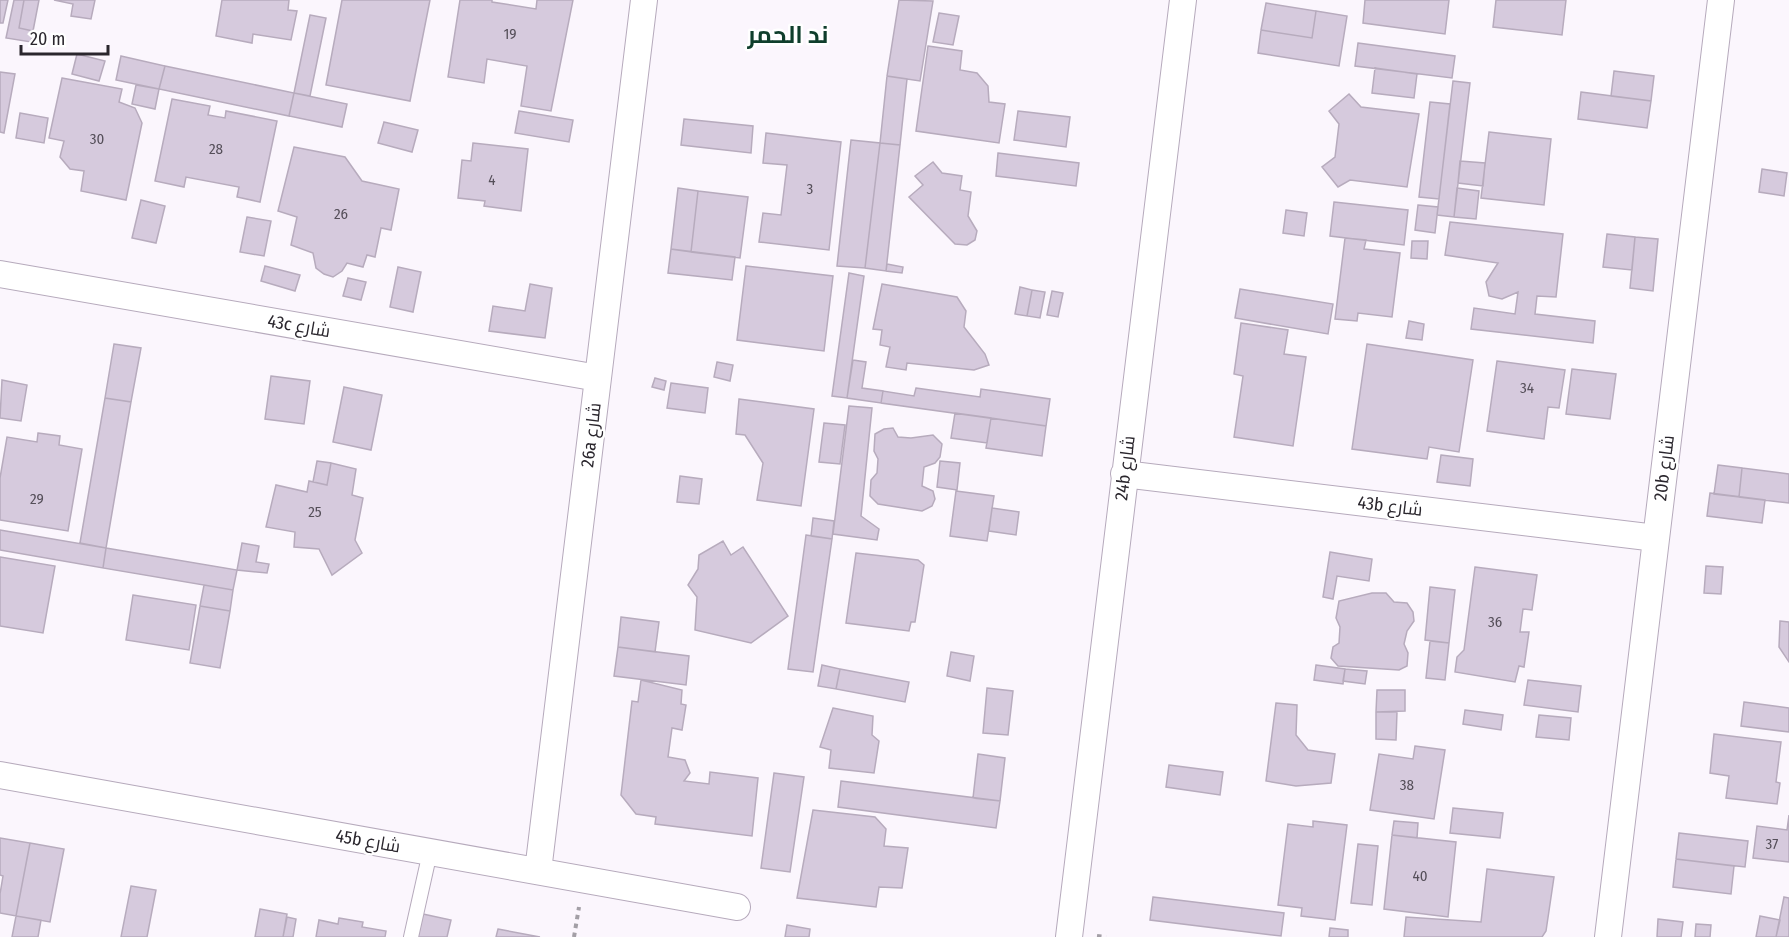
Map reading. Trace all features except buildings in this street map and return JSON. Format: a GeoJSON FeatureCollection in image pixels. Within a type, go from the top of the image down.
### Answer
{"type":"FeatureCollection","features":[{"type":"Feature","properties":{"kind":"street","name":"26a شارع"},"geometry":{"type":"LineString","coordinates":[[538,871],[645,0]]}},
{"type":"Feature","properties":{"kind":"street","name":"24b شارع"},"geometry":{"type":"LineString","coordinates":[[1069,937],[1183,0]]}},
{"type":"Feature","properties":{"kind":"street","name":"20b شارع"},"geometry":{"type":"LineString","coordinates":[[1608,937],[1721,0]]}},
{"type":"Feature","properties":{"kind":"street","name":"43c شارع"},"geometry":{"type":"LineString","coordinates":[[0,274],[598,378]]}},
{"type":"Feature","properties":{"kind":"street","name":"43b شارع"},"geometry":{"type":"LineString","coordinates":[[1124,474],[1656,538]]}},
{"type":"Feature","properties":{"kind":"street","name":"45b شارع"},"geometry":{"type":"LineString","coordinates":[[0,775],[737,907]]}},
{"type":"Feature","properties":{"kind":"lane"},"geometry":{"type":"LineString","coordinates":[[411,937],[430,852]]}},
{"type":"Feature","properties":{"kind":"district","name":"ند الحمر"},"geometry":{"type":"Point","coordinates":[788,35]}}]}
